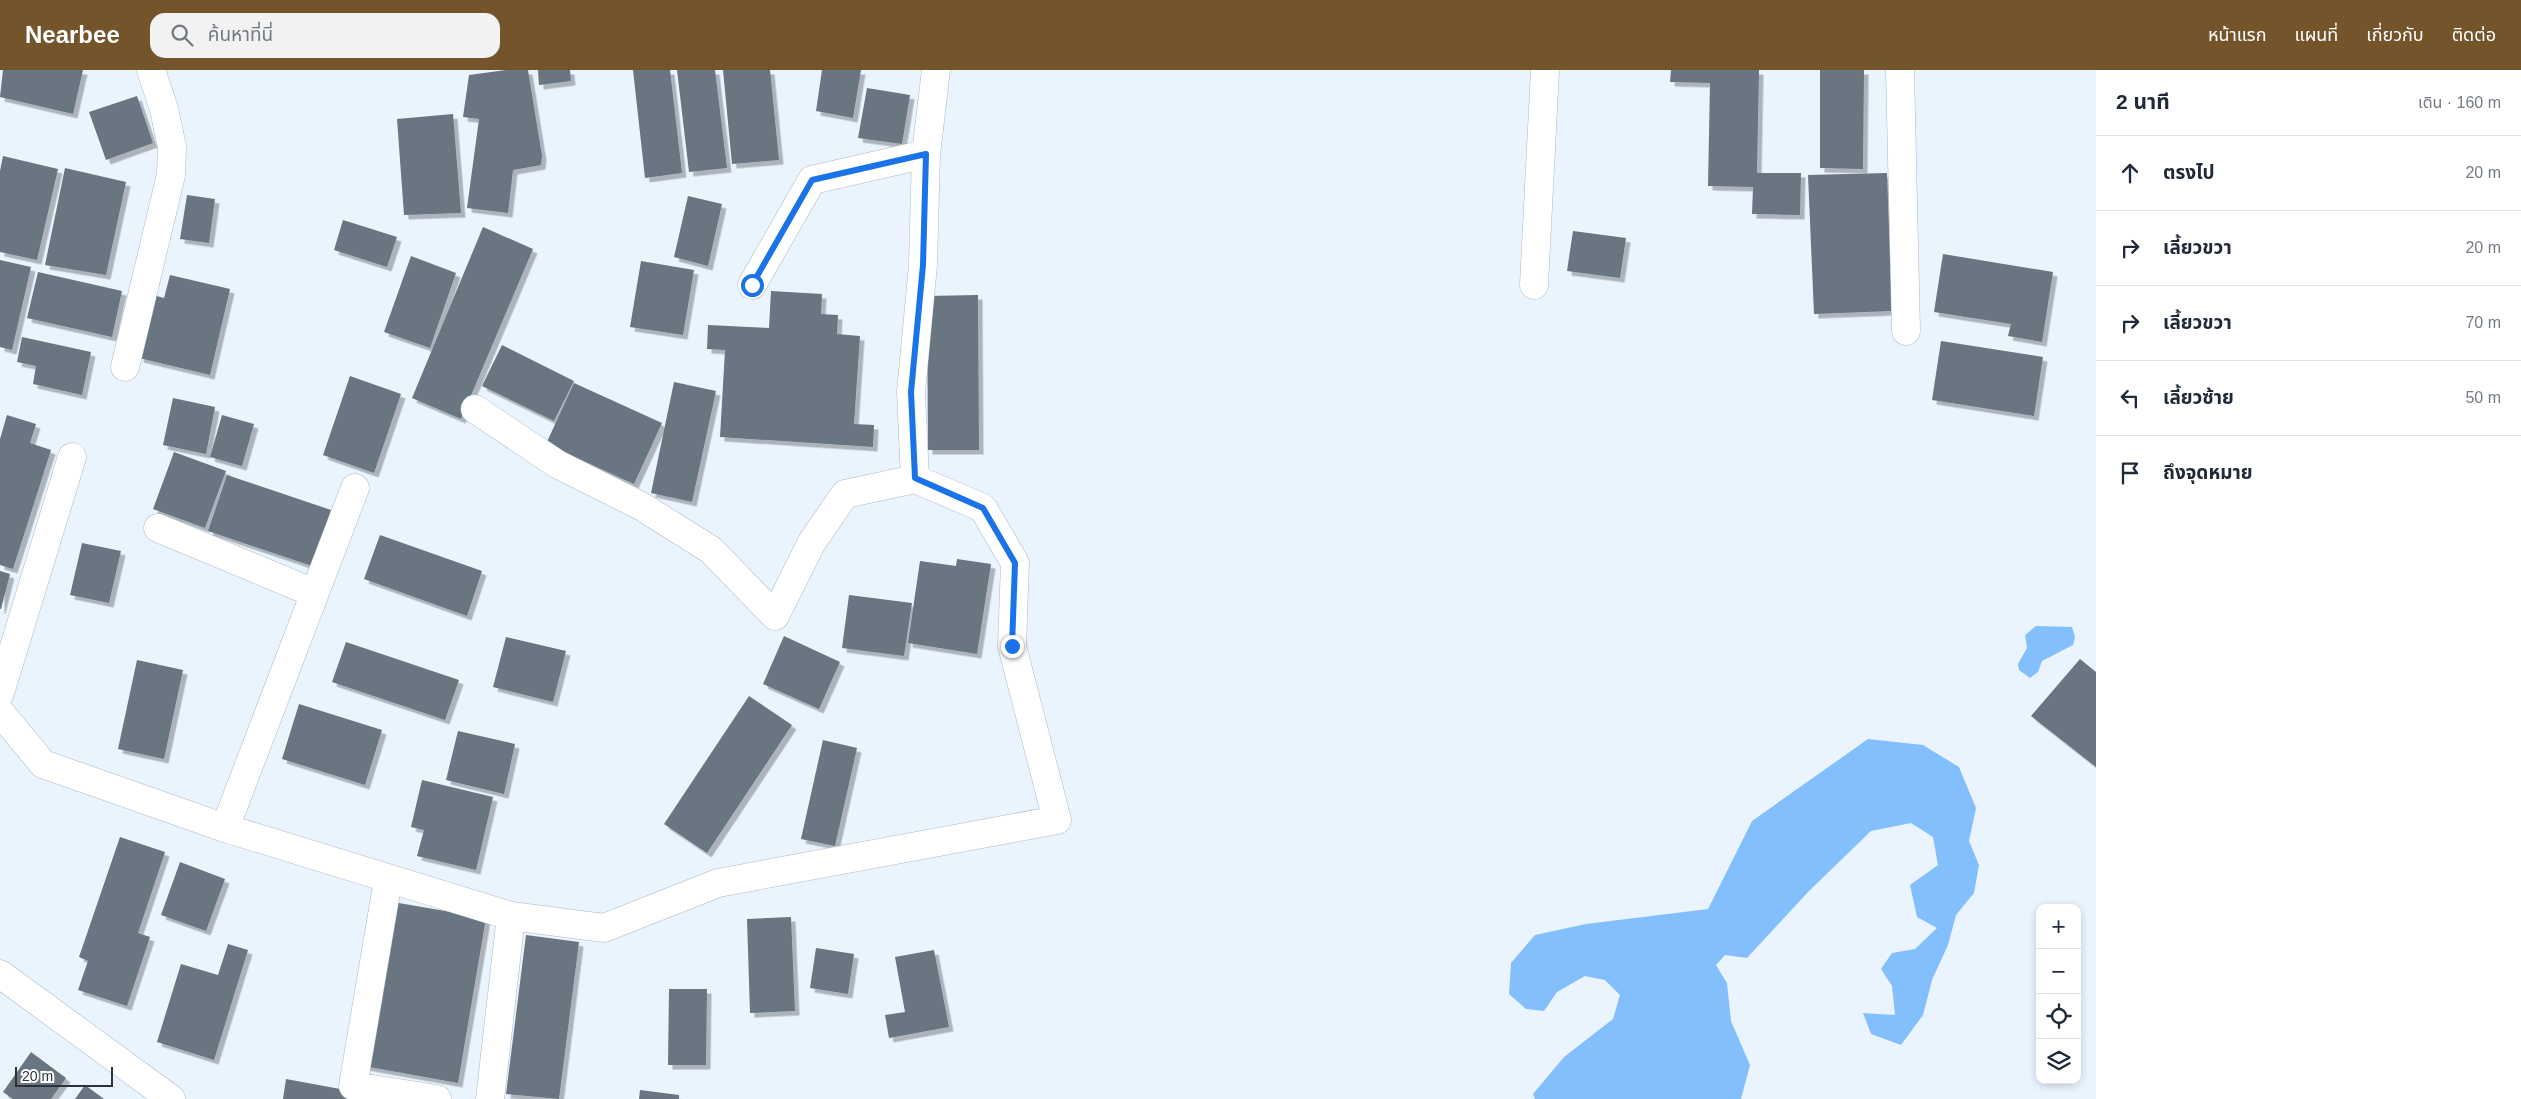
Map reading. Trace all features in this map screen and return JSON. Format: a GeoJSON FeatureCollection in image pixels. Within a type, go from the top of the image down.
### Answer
{"type":"FeatureCollection","features":[{"type":"Feature","properties":{"kind":"street"},"geometry":{"type":"LineString","coordinates":[[124,367],[171,175],[172,146],[164,109],[151,70]]}},
{"type":"Feature","properties":{"kind":"street"},"geometry":{"type":"LineString","coordinates":[[915,478],[911,392],[923,265],[926,154],[936,70]]}},
{"type":"Feature","properties":{"kind":"street"},"geometry":{"type":"LineString","coordinates":[[1534,285],[1545,70]]}},
{"type":"Feature","properties":{"kind":"street"},"geometry":{"type":"LineString","coordinates":[[1900,70],[1906,331]]}},
{"type":"Feature","properties":{"kind":"street"},"geometry":{"type":"LineString","coordinates":[[752,285],[812,180],[926,154]]}},
{"type":"Feature","properties":{"kind":"street"},"geometry":{"type":"LineString","coordinates":[[0,712],[43,764],[225,828],[388,880],[511,916],[604,928],[718,883],[1057,820],[1012,646],[1015,563],[983,508],[915,478],[845,494],[812,542],[775,616],[711,550],[641,506],[557,464],[475,409]]}},
{"type":"Feature","properties":{"kind":"street"},"geometry":{"type":"LineString","coordinates":[[0,693],[72,457]]}},
{"type":"Feature","properties":{"kind":"street"},"geometry":{"type":"LineString","coordinates":[[225,828],[355,488]]}},
{"type":"Feature","properties":{"kind":"street"},"geometry":{"type":"LineString","coordinates":[[158,528],[314,593]]}},
{"type":"Feature","properties":{"kind":"street"},"geometry":{"type":"LineString","coordinates":[[388,880],[353,1086],[437,1099]]}},
{"type":"Feature","properties":{"kind":"street"},"geometry":{"type":"LineString","coordinates":[[490,1099],[511,916]]}},
{"type":"Feature","properties":{"kind":"street"},"geometry":{"type":"LineString","coordinates":[[3,982],[166,1098]]}},
{"type":"Feature","properties":{"kind":"water"},"geometry":{"type":"Polygon","coordinates":[[[2036,626],[2072,627],[2075,637],[2073,645],[2042,661],[2038,672],[2030,678],[2019,670],[2018,664],[2027,648],[2025,635],[2036,626]]]}},
{"type":"Feature","properties":{"kind":"water"},"geometry":{"type":"Polygon","coordinates":[[[1868,739],[1923,745],[1959,767],[1976,808],[1969,841],[1979,865],[1974,893],[1956,915],[1948,945],[1932,980],[1923,1015],[1901,1045],[1871,1034],[1863,1013],[1895,1015],[1892,986],[1881,969],[1892,953],[1915,949],[1937,928],[1917,917],[1910,885],[1938,865],[1933,837],[1911,823],[1871,831],[1809,891],[1747,958],[1725,955],[1716,965],[1727,983],[1731,1021],[1750,1065],[1741,1099],[1535,1099],[1533,1094],[1564,1057],[1613,1019],[1620,995],[1605,980],[1585,976],[1557,992],[1544,1011],[1526,1009],[1509,994],[1511,963],[1535,935],[1586,924],[1708,909],[1752,821],[1868,739]]]}},
{"type":"Feature","properties":{"kind":"building"},"geometry":{"type":"Polygon","coordinates":[[[3,70],[83,70],[73,114],[0,97],[3,70]]]}},
{"type":"Feature","properties":{"kind":"building"},"geometry":{"type":"Polygon","coordinates":[[[506,70],[528,70],[542,156],[541,165],[513,170],[508,213],[467,208],[479,119],[463,117],[469,75],[506,70]]]}},
{"type":"Feature","properties":{"kind":"building"},"geometry":{"type":"Polygon","coordinates":[[[538,70],[570,70],[571,81],[539,85],[538,70]]]}},
{"type":"Feature","properties":{"kind":"building"},"geometry":{"type":"Polygon","coordinates":[[[633,70],[670,70],[682,173],[645,178],[633,70]]]}},
{"type":"Feature","properties":{"kind":"building"},"geometry":{"type":"Polygon","coordinates":[[[677,70],[715,70],[727,168],[689,172],[677,70]]]}},
{"type":"Feature","properties":{"kind":"building"},"geometry":{"type":"Polygon","coordinates":[[[723,70],[770,70],[779,160],[732,164],[723,70]]]}},
{"type":"Feature","properties":{"kind":"building"},"geometry":{"type":"Polygon","coordinates":[[[822,70],[861,70],[853,118],[816,111],[822,70]]]}},
{"type":"Feature","properties":{"kind":"building"},"geometry":{"type":"Polygon","coordinates":[[[1671,70],[1759,70],[1757,173],[1801,173],[1800,215],[1752,214],[1753,187],[1708,186],[1710,83],[1670,82],[1671,70]]]}},
{"type":"Feature","properties":{"kind":"building"},"geometry":{"type":"Polygon","coordinates":[[[1820,70],[1864,70],[1863,169],[1820,168],[1820,70]]]}},
{"type":"Feature","properties":{"kind":"building"},"geometry":{"type":"Polygon","coordinates":[[[867,88],[910,95],[902,144],[858,138],[867,88]]]}},
{"type":"Feature","properties":{"kind":"building"},"geometry":{"type":"Polygon","coordinates":[[[137,96],[153,143],[106,160],[89,112],[137,96]]]}},
{"type":"Feature","properties":{"kind":"building"},"geometry":{"type":"Polygon","coordinates":[[[453,114],[461,213],[404,215],[397,119],[453,114]]]}},
{"type":"Feature","properties":{"kind":"building"},"geometry":{"type":"Polygon","coordinates":[[[3,156],[58,169],[37,260],[0,252],[0,171],[3,156]]]}},
{"type":"Feature","properties":{"kind":"building"},"geometry":{"type":"Polygon","coordinates":[[[65,168],[126,182],[106,275],[45,265],[65,168]]]}},
{"type":"Feature","properties":{"kind":"building"},"geometry":{"type":"Polygon","coordinates":[[[1887,173],[1892,311],[1814,314],[1808,175],[1887,173]]]}},
{"type":"Feature","properties":{"kind":"building"},"geometry":{"type":"Polygon","coordinates":[[[187,195],[215,199],[209,243],[180,239],[187,195]]]}},
{"type":"Feature","properties":{"kind":"building"},"geometry":{"type":"Polygon","coordinates":[[[688,196],[722,204],[708,266],[674,257],[688,196]]]}},
{"type":"Feature","properties":{"kind":"building"},"geometry":{"type":"Polygon","coordinates":[[[343,220],[397,237],[387,267],[334,250],[343,220]]]}},
{"type":"Feature","properties":{"kind":"building"},"geometry":{"type":"Polygon","coordinates":[[[483,227],[533,249],[461,419],[412,398],[483,227]]]}},
{"type":"Feature","properties":{"kind":"building"},"geometry":{"type":"Polygon","coordinates":[[[1573,231],[1626,238],[1620,278],[1567,271],[1573,231]]]}},
{"type":"Feature","properties":{"kind":"building"},"geometry":{"type":"Polygon","coordinates":[[[1943,254],[2053,272],[2042,342],[2008,336],[2011,324],[1934,312],[1943,254]]]}},
{"type":"Feature","properties":{"kind":"building"},"geometry":{"type":"Polygon","coordinates":[[[411,256],[456,273],[430,348],[384,332],[411,256]]]}},
{"type":"Feature","properties":{"kind":"building"},"geometry":{"type":"Polygon","coordinates":[[[0,260],[31,267],[12,350],[0,347],[0,260]]]}},
{"type":"Feature","properties":{"kind":"building"},"geometry":{"type":"Polygon","coordinates":[[[641,261],[694,270],[683,335],[630,327],[641,261]]]}},
{"type":"Feature","properties":{"kind":"building"},"geometry":{"type":"Polygon","coordinates":[[[38,272],[122,291],[112,337],[27,318],[38,272]]]}},
{"type":"Feature","properties":{"kind":"building"},"geometry":{"type":"Polygon","coordinates":[[[170,275],[230,289],[210,375],[139,358],[153,295],[164,298],[170,275]]]}},
{"type":"Feature","properties":{"kind":"building"},"geometry":{"type":"Polygon","coordinates":[[[771,291],[822,294],[821,314],[838,315],[837,334],[860,336],[854,424],[874,425],[873,447],[720,437],[725,350],[707,349],[708,325],[769,328],[771,291]]]}},
{"type":"Feature","properties":{"kind":"building"},"geometry":{"type":"Polygon","coordinates":[[[978,295],[979,450],[928,450],[927,296],[978,295]]]}},
{"type":"Feature","properties":{"kind":"building"},"geometry":{"type":"Polygon","coordinates":[[[22,337],[91,352],[82,395],[33,384],[36,366],[17,362],[22,337]]]}},
{"type":"Feature","properties":{"kind":"building"},"geometry":{"type":"Polygon","coordinates":[[[1941,341],[2043,357],[2034,416],[1932,400],[1941,341]]]}},
{"type":"Feature","properties":{"kind":"building"},"geometry":{"type":"Polygon","coordinates":[[[502,345],[574,381],[554,421],[482,386],[502,345]]]}},
{"type":"Feature","properties":{"kind":"building"},"geometry":{"type":"Polygon","coordinates":[[[350,376],[401,394],[374,473],[323,455],[350,376]]]}},
{"type":"Feature","properties":{"kind":"building"},"geometry":{"type":"Polygon","coordinates":[[[674,382],[716,391],[692,502],[651,493],[674,382]]]}},
{"type":"Feature","properties":{"kind":"building"},"geometry":{"type":"Polygon","coordinates":[[[574,383],[662,423],[634,484],[546,444],[574,383]]]}},
{"type":"Feature","properties":{"kind":"building"},"geometry":{"type":"Polygon","coordinates":[[[173,398],[215,407],[206,454],[163,445],[173,398]]]}},
{"type":"Feature","properties":{"kind":"building"},"geometry":{"type":"Polygon","coordinates":[[[7,415],[36,424],[30,443],[51,450],[13,569],[0,565],[0,439],[7,415]]]}},
{"type":"Feature","properties":{"kind":"building"},"geometry":{"type":"Polygon","coordinates":[[[222,415],[254,424],[242,466],[210,457],[222,415]]]}},
{"type":"Feature","properties":{"kind":"building"},"geometry":{"type":"Polygon","coordinates":[[[174,452],[226,471],[205,528],[153,509],[174,452]]]}},
{"type":"Feature","properties":{"kind":"building"},"geometry":{"type":"Polygon","coordinates":[[[227,475],[331,510],[312,566],[208,531],[227,475]]]}},
{"type":"Feature","properties":{"kind":"building"},"geometry":{"type":"Polygon","coordinates":[[[380,535],[482,571],[467,616],[364,579],[380,535]]]}},
{"type":"Feature","properties":{"kind":"building"},"geometry":{"type":"Polygon","coordinates":[[[82,543],[121,551],[109,603],[70,595],[82,543]]]}},
{"type":"Feature","properties":{"kind":"building"},"geometry":{"type":"Polygon","coordinates":[[[957,559],[991,564],[977,654],[908,643],[920,561],[956,566],[957,559]]]}},
{"type":"Feature","properties":{"kind":"building"},"geometry":{"type":"Polygon","coordinates":[[[0,571],[10,574],[1,609],[0,609],[0,571]]]}},
{"type":"Feature","properties":{"kind":"building"},"geometry":{"type":"Polygon","coordinates":[[[849,595],[912,603],[904,656],[842,648],[849,595]]]}},
{"type":"Feature","properties":{"kind":"building"},"geometry":{"type":"Polygon","coordinates":[[[784,636],[840,662],[819,709],[763,684],[784,636]]]}},
{"type":"Feature","properties":{"kind":"building"},"geometry":{"type":"Polygon","coordinates":[[[506,637],[566,651],[553,702],[493,687],[506,637]]]}},
{"type":"Feature","properties":{"kind":"building"},"geometry":{"type":"Polygon","coordinates":[[[346,642],[459,680],[445,720],[332,682],[346,642]]]}},
{"type":"Feature","properties":{"kind":"building"},"geometry":{"type":"Polygon","coordinates":[[[2080,659],[2096,672],[2096,767],[2031,716],[2080,659]]]}},
{"type":"Feature","properties":{"kind":"building"},"geometry":{"type":"Polygon","coordinates":[[[137,660],[183,670],[164,759],[118,749],[137,660]]]}},
{"type":"Feature","properties":{"kind":"building"},"geometry":{"type":"Polygon","coordinates":[[[749,696],[792,725],[707,853],[664,824],[749,696]]]}},
{"type":"Feature","properties":{"kind":"building"},"geometry":{"type":"Polygon","coordinates":[[[299,704],[382,730],[365,785],[282,759],[299,704]]]}},
{"type":"Feature","properties":{"kind":"building"},"geometry":{"type":"Polygon","coordinates":[[[458,731],[515,744],[504,794],[446,780],[458,731]]]}},
{"type":"Feature","properties":{"kind":"building"},"geometry":{"type":"Polygon","coordinates":[[[823,740],[857,748],[835,846],[801,839],[823,740]]]}},
{"type":"Feature","properties":{"kind":"building"},"geometry":{"type":"Polygon","coordinates":[[[422,780],[493,797],[476,870],[417,856],[424,830],[411,827],[422,780]]]}},
{"type":"Feature","properties":{"kind":"building"},"geometry":{"type":"Polygon","coordinates":[[[120,837],[165,852],[138,933],[150,937],[127,1006],[78,990],[88,961],[79,957],[120,837]]]}},
{"type":"Feature","properties":{"kind":"building"},"geometry":{"type":"Polygon","coordinates":[[[180,862],[225,879],[206,931],[161,915],[180,862]]]}},
{"type":"Feature","properties":{"kind":"building"},"geometry":{"type":"Polygon","coordinates":[[[387,901],[486,918],[458,1083],[358,1065],[387,901]]]}},
{"type":"Feature","properties":{"kind":"building"},"geometry":{"type":"Polygon","coordinates":[[[791,917],[795,1011],[750,1013],[747,919],[791,917]]]}},
{"type":"Feature","properties":{"kind":"building"},"geometry":{"type":"Polygon","coordinates":[[[526,935],[579,942],[559,1099],[506,1094],[526,935]]]}},
{"type":"Feature","properties":{"kind":"building"},"geometry":{"type":"Polygon","coordinates":[[[228,944],[248,950],[214,1060],[157,1042],[181,964],[218,975],[228,944]]]}},
{"type":"Feature","properties":{"kind":"building"},"geometry":{"type":"Polygon","coordinates":[[[816,948],[854,954],[848,994],[810,988],[816,948]]]}},
{"type":"Feature","properties":{"kind":"building"},"geometry":{"type":"Polygon","coordinates":[[[934,950],[949,1027],[889,1038],[885,1015],[905,1012],[895,957],[934,950]]]}},
{"type":"Feature","properties":{"kind":"building"},"geometry":{"type":"Polygon","coordinates":[[[669,989],[707,989],[706,1065],[668,1065],[669,989]]]}},
{"type":"Feature","properties":{"kind":"building"},"geometry":{"type":"Polygon","coordinates":[[[31,1052],[66,1078],[51,1099],[13,1099],[3,1092],[31,1052]]]}},
{"type":"Feature","properties":{"kind":"building"},"geometry":{"type":"Polygon","coordinates":[[[286,1079],[389,1098],[283,1099],[286,1079]]]}},
{"type":"Feature","properties":{"kind":"building"},"geometry":{"type":"Polygon","coordinates":[[[85,1085],[104,1099],[75,1099],[85,1085]]]}},
{"type":"Feature","properties":{"kind":"building"},"geometry":{"type":"Polygon","coordinates":[[[640,1090],[679,1095],[679,1099],[639,1099],[640,1090]]]}},
{"type":"Feature","properties":{"kind":"route"},"geometry":{"type":"LineString","coordinates":[[752,285],[812,180],[926,154],[923,265],[911,392],[915,478],[983,508],[1015,563],[1012,646]]}}]}
